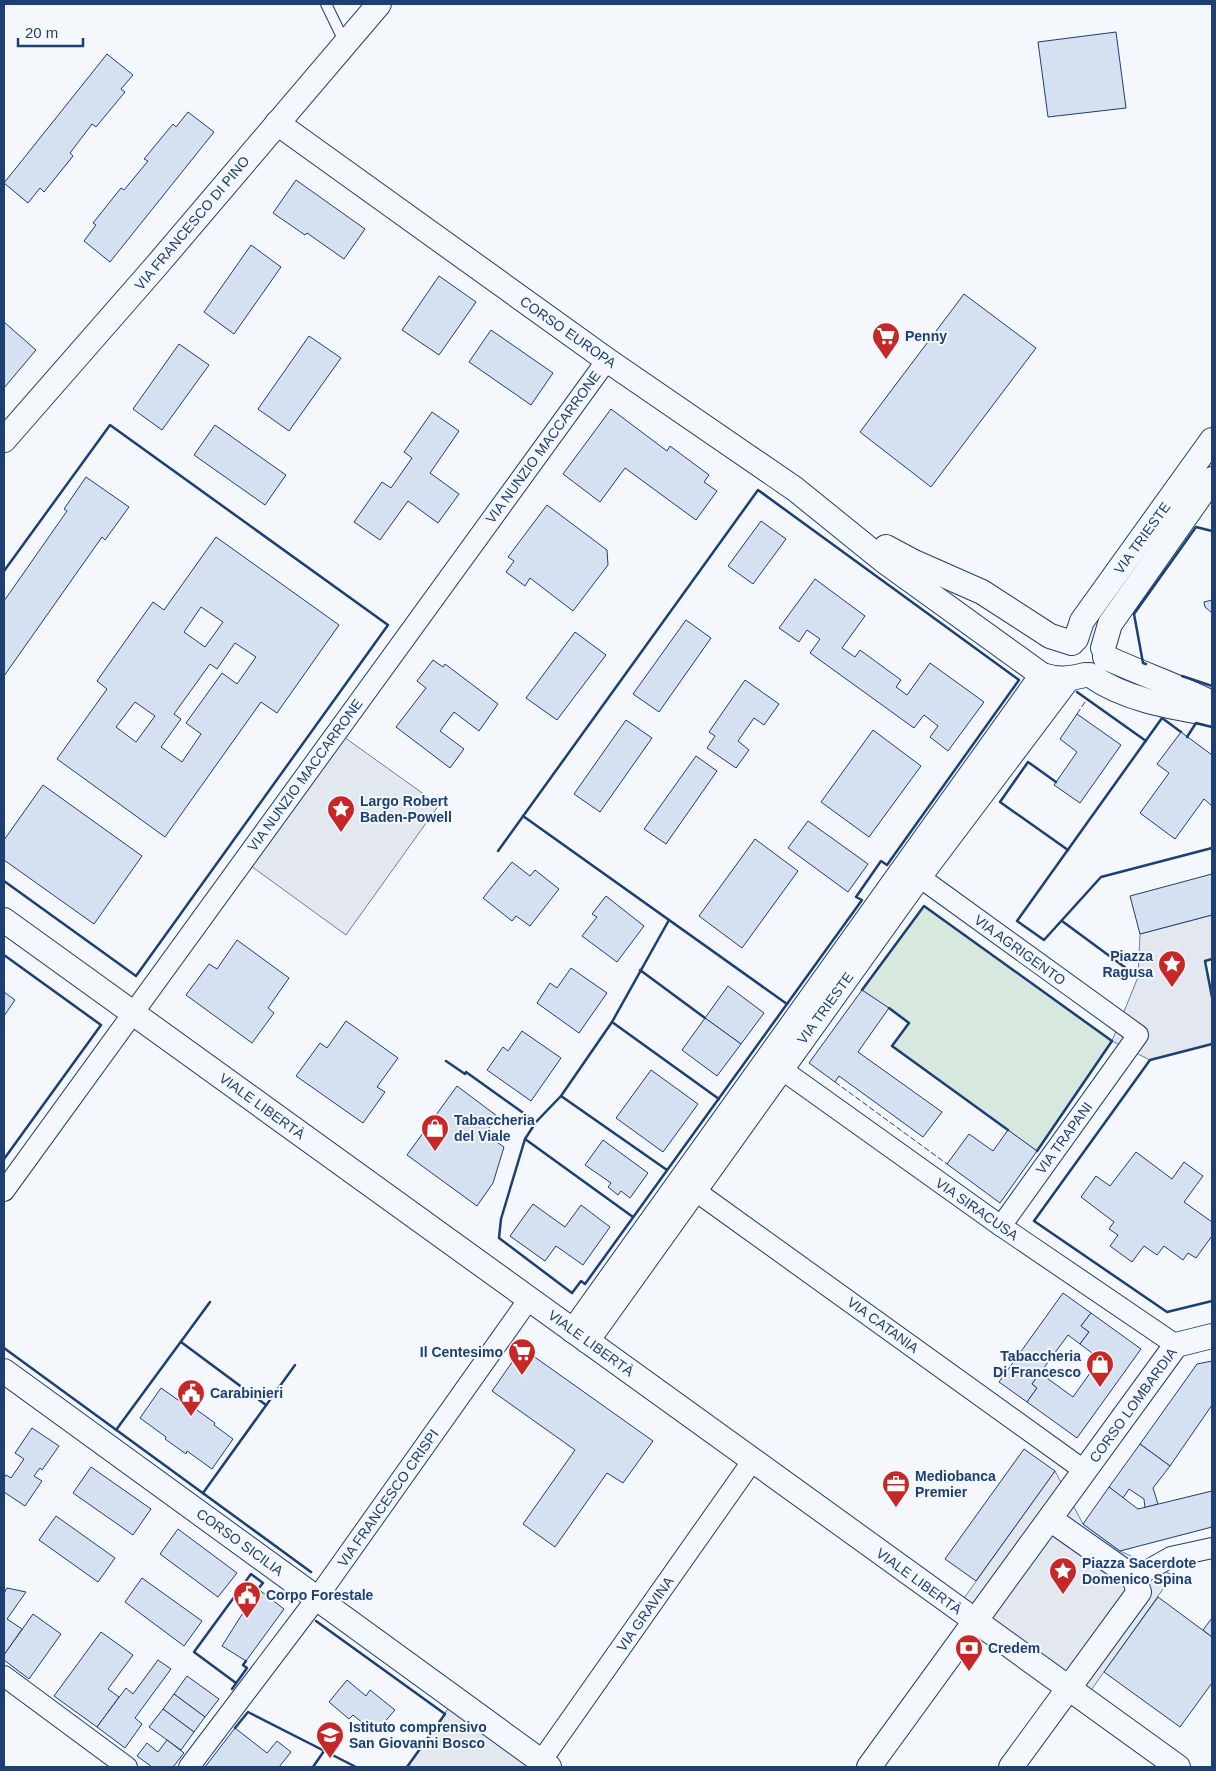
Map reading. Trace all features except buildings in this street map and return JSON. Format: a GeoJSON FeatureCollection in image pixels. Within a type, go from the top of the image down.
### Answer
{"type":"FeatureCollection","features":[{"type":"Feature","properties":{"kind":"street","name":"VIA FRANCESCO DI PINO"},"geometry":{"type":"LineString","coordinates":[[4,440],[157,265],[379,4]]}},
{"type":"Feature","properties":{"kind":"street","name":"CORSO EUROPA"},"geometry":{"type":"LineString","coordinates":[[277,123],[607,360],[795,489],[826,513]]}},
{"type":"Feature","properties":{"kind":"street","name":"VIA NUNZIO MACCARRONE"},"geometry":{"type":"LineString","coordinates":[[4,1191],[607,360]]}},
{"type":"Feature","properties":{"kind":"street","name":"VIA TRIESTE"},"geometry":{"type":"LineString","coordinates":[[1074,641],[1082,621],[1212,440]]}},
{"type":"Feature","properties":{"kind":"street","name":"VIA TRIESTE"},"geometry":{"type":"LineString","coordinates":[[1104,652],[1110,624],[1212,480]]}},
{"type":"Feature","properties":{"kind":"street"},"geometry":{"type":"LineString","coordinates":[[826,513],[914,562],[982,592],[1050,636],[1074,641],[1088,637],[1094,639],[1104,652],[1140,673],[1172,684],[1212,703]]}},
{"type":"Feature","properties":{"kind":"street"},"geometry":{"type":"LineString","coordinates":[[826,513],[884,561],[1042,675],[1052,678],[1081,676],[1101,668],[1104,663],[1104,652]]}},
{"type":"Feature","properties":{"kind":"street"},"geometry":{"type":"LineString","coordinates":[[1003,647],[1003,635],[1010,624],[1020,617]]}},
{"type":"Feature","properties":{"kind":"street"},"geometry":{"type":"LineString","coordinates":[[1074,641],[1066,654],[1069,666],[1081,676],[1117,691],[1168,705],[1212,714]]}},
{"type":"Feature","properties":{"kind":"street","name":"VIA TRIESTE"},"geometry":{"type":"LineString","coordinates":[[580,1336],[912,872],[1042,675]]}},
{"type":"Feature","properties":{"kind":"street","name":"VIA TRIESTE"},"geometry":{"type":"LineString","coordinates":[[912,872],[1081,676]]}},
{"type":"Feature","properties":{"kind":"street","name":"VIA AGRIGENTO"},"geometry":{"type":"LineString","coordinates":[[912,872],[1138,1035],[1128,1049]]}},
{"type":"Feature","properties":{"kind":"street","name":"VIALE LIBERTÀ"},"geometry":{"type":"LineString","coordinates":[[4,920],[1178,1767]]}},
{"type":"Feature","properties":{"kind":"street","name":"VIA TRAPANI"},"geometry":{"type":"LineString","coordinates":[[1001,1226],[1128,1049]]}},
{"type":"Feature","properties":{"kind":"street","name":"VIA SIRACUSA"},"geometry":{"type":"LineString","coordinates":[[774,1064],[1001,1226],[1176,1345]]}},
{"type":"Feature","properties":{"kind":"street","name":"VIA CATANIA"},"geometry":{"type":"LineString","coordinates":[[687,1185],[1085,1470]]}},
{"type":"Feature","properties":{"kind":"street","name":"VIA FRANCESCO CRISPI"},"geometry":{"type":"LineString","coordinates":[[189,1767],[317,1598],[529,1299]]}},
{"type":"Feature","properties":{"kind":"street","name":"CORSO LOMBARDIA"},"geometry":{"type":"LineString","coordinates":[[868,1767],[1176,1345],[1212,1336]]}},
{"type":"Feature","properties":{"kind":"street","name":"CORSO SICILIA"},"geometry":{"type":"LineString","coordinates":[[4,1370],[542,1765]]}},
{"type":"Feature","properties":{"kind":"street","name":"VIA GRAVINA"},"geometry":{"type":"LineString","coordinates":[[542,1765],[753,1460]]}},
{"type":"Feature","properties":{"kind":"street"},"geometry":{"type":"LineString","coordinates":[[1050,1519],[1144,1572]]}},
{"type":"Feature","properties":{"kind":"street"},"geometry":{"type":"LineString","coordinates":[[1011,1767],[1139,1592],[1144,1572],[1171,1557],[1212,1548]]}},
{"type":"Feature","properties":{"kind":"street"},"geometry":{"type":"LineString","coordinates":[[4,1676],[127,1767]]}},
{"type":"Feature","properties":{"kind":"lane"},"geometry":{"type":"LineString","coordinates":[[326,4],[345,43]]}},
{"type":"Feature","properties":{"kind":"shaded area","name":"Largo Robert Baden-Powell"},"geometry":{"type":"Polygon","coordinates":[[[337,732],[439,805],[346,935],[244,861],[337,732]]]}},
{"type":"Feature","properties":{"kind":"shaded area"},"geometry":{"type":"Polygon","coordinates":[[[924,906],[1112,1041],[1037,1151],[892,1046],[909,1023],[862,990],[924,906]]]}},
{"type":"Feature","properties":{"kind":"shaded area","name":"Piazza Ragusa"},"geometry":{"type":"Polygon","coordinates":[[[1212,915],[1212,959],[1205,961],[1212,997],[1212,1044],[1150,1060],[1112,1041],[1138,977],[1140,934],[1212,915]]]}},
{"type":"Feature","properties":{"kind":"shaded area","name":"Piazza Sacerdote Domenico Spina"},"geometry":{"type":"Polygon","coordinates":[[[1055,1471],[1083,1524],[1120,1551],[1173,1575],[1084,1700],[957,1608],[1055,1471]]]}},
{"type":"Feature","properties":{"kind":"shaded area"},"geometry":{"type":"Polygon","coordinates":[[[455,1699],[536,1767],[407,1767],[455,1699]]]}},
{"type":"Feature","properties":{"kind":"fence"},"geometry":{"type":"LineString","coordinates":[[1077,714],[1087,699]]}},
{"type":"Feature","properties":{"kind":"fence"},"geometry":{"type":"LineString","coordinates":[[835,1082],[947,1164]]}},
{"type":"Feature","properties":{"kind":"wall"},"geometry":{"type":"LineString","coordinates":[[4,571],[110,425],[388,625],[136,976],[4,881]]}},
{"type":"Feature","properties":{"kind":"wall"},"geometry":{"type":"LineString","coordinates":[[498,851],[758,490],[1019,680],[887,865],[881,861],[856,897],[862,900],[585,1284],[581,1281],[572,1293],[499,1238],[501,1219],[525,1139],[536,1122],[561,1096],[612,1022],[669,920]]}},
{"type":"Feature","properties":{"kind":"wall"},"geometry":{"type":"LineString","coordinates":[[1146,664],[1143,663],[1134,614],[1196,527],[1212,531]]}},
{"type":"Feature","properties":{"kind":"wall"},"geometry":{"type":"LineString","coordinates":[[1182,676],[1212,686]]}},
{"type":"Feature","properties":{"kind":"wall"},"geometry":{"type":"LineString","coordinates":[[1077,692],[1146,741]]}},
{"type":"Feature","properties":{"kind":"wall"},"geometry":{"type":"LineString","coordinates":[[1181,732],[1162,718],[1017,921],[1044,940],[1101,877],[1212,848]]}},
{"type":"Feature","properties":{"kind":"wall"},"geometry":{"type":"LineString","coordinates":[[1187,737],[1196,723],[1212,727]]}},
{"type":"Feature","properties":{"kind":"wall"},"geometry":{"type":"LineString","coordinates":[[1056,782],[1028,762],[1000,802],[1068,850]]}},
{"type":"Feature","properties":{"kind":"wall"},"geometry":{"type":"LineString","coordinates":[[523,816],[787,1004]]}},
{"type":"Feature","properties":{"kind":"wall"},"geometry":{"type":"LineString","coordinates":[[862,990],[924,906],[1112,1041],[1037,1151]]}},
{"type":"Feature","properties":{"kind":"wall"},"geometry":{"type":"LineString","coordinates":[[1062,921],[1138,977]]}},
{"type":"Feature","properties":{"kind":"wall"},"geometry":{"type":"LineString","coordinates":[[4,955],[101,1025],[4,1159]]}},
{"type":"Feature","properties":{"kind":"wall"},"geometry":{"type":"LineString","coordinates":[[1212,959],[1205,961],[1212,997]]}},
{"type":"Feature","properties":{"kind":"wall"},"geometry":{"type":"LineString","coordinates":[[640,970],[705,1018]]}},
{"type":"Feature","properties":{"kind":"wall"},"geometry":{"type":"LineString","coordinates":[[889,1008],[909,1023],[892,1046],[1008,1130]]}},
{"type":"Feature","properties":{"kind":"wall"},"geometry":{"type":"LineString","coordinates":[[612,1022],[719,1099]]}},
{"type":"Feature","properties":{"kind":"wall"},"geometry":{"type":"LineString","coordinates":[[1212,1044],[1150,1060],[1034,1221],[1167,1312],[1212,1301]]}},
{"type":"Feature","properties":{"kind":"wall"},"geometry":{"type":"LineString","coordinates":[[446,1061],[465,1074],[466,1072],[536,1122]]}},
{"type":"Feature","properties":{"kind":"wall"},"geometry":{"type":"LineString","coordinates":[[561,1096],[667,1170]]}},
{"type":"Feature","properties":{"kind":"wall"},"geometry":{"type":"LineString","coordinates":[[525,1139],[633,1217]]}},
{"type":"Feature","properties":{"kind":"wall"},"geometry":{"type":"LineString","coordinates":[[116,1430],[210,1302]]}},
{"type":"Feature","properties":{"kind":"wall"},"geometry":{"type":"LineString","coordinates":[[181,1342],[266,1405]]}},
{"type":"Feature","properties":{"kind":"wall"},"geometry":{"type":"LineString","coordinates":[[4,1348],[311,1572]]}},
{"type":"Feature","properties":{"kind":"wall"},"geometry":{"type":"LineString","coordinates":[[203,1493],[295,1365]]}},
{"type":"Feature","properties":{"kind":"wall"},"geometry":{"type":"LineString","coordinates":[[236,1683],[194,1652],[251,1574],[263,1583],[258,1589]]}},
{"type":"Feature","properties":{"kind":"wall"},"geometry":{"type":"LineString","coordinates":[[316,1621],[445,1714],[407,1767]]}},
{"type":"Feature","properties":{"kind":"wall"},"geometry":{"type":"LineString","coordinates":[[232,1689],[247,1668],[243,1665],[246,1661]]}},
{"type":"Feature","properties":{"kind":"wall"},"geometry":{"type":"LineString","coordinates":[[235,1728],[248,1712],[356,1767]]}},
{"type":"Feature","properties":{"kind":"wall"},"geometry":{"type":"LineString","coordinates":[[313,1767],[324,1751]]}},
{"type":"Feature","properties":{"kind":"place","name":"Penny"},"geometry":{"type":"Point","coordinates":[886,360]}},
{"type":"Feature","properties":{"kind":"place","name":"Largo Robert Baden-Powell"},"geometry":{"type":"Point","coordinates":[341,833]}},
{"type":"Feature","properties":{"kind":"place","name":"Piazza Ragusa"},"geometry":{"type":"Point","coordinates":[1172,988]}},
{"type":"Feature","properties":{"kind":"place","name":"Tabaccheria del Viale"},"geometry":{"type":"Point","coordinates":[435,1152]}},
{"type":"Feature","properties":{"kind":"place","name":"Il Centesimo"},"geometry":{"type":"Point","coordinates":[522,1376]}},
{"type":"Feature","properties":{"kind":"place","name":"Tabaccheria Di Francesco"},"geometry":{"type":"Point","coordinates":[1100,1388]}},
{"type":"Feature","properties":{"kind":"place","name":"Carabinieri"},"geometry":{"type":"Point","coordinates":[191,1417]}},
{"type":"Feature","properties":{"kind":"place","name":"Mediobanca Premier"},"geometry":{"type":"Point","coordinates":[896,1508]}},
{"type":"Feature","properties":{"kind":"place","name":"Piazza Sacerdote Domenico Spina"},"geometry":{"type":"Point","coordinates":[1063,1595]}},
{"type":"Feature","properties":{"kind":"place","name":"Corpo Forestale"},"geometry":{"type":"Point","coordinates":[247,1619]}},
{"type":"Feature","properties":{"kind":"place","name":"Credem"},"geometry":{"type":"Point","coordinates":[969,1672]}},
{"type":"Feature","properties":{"kind":"place","name":"Istituto comprensivo San Giovanni Bosco"},"geometry":{"type":"Point","coordinates":[330,1759]}}]}
